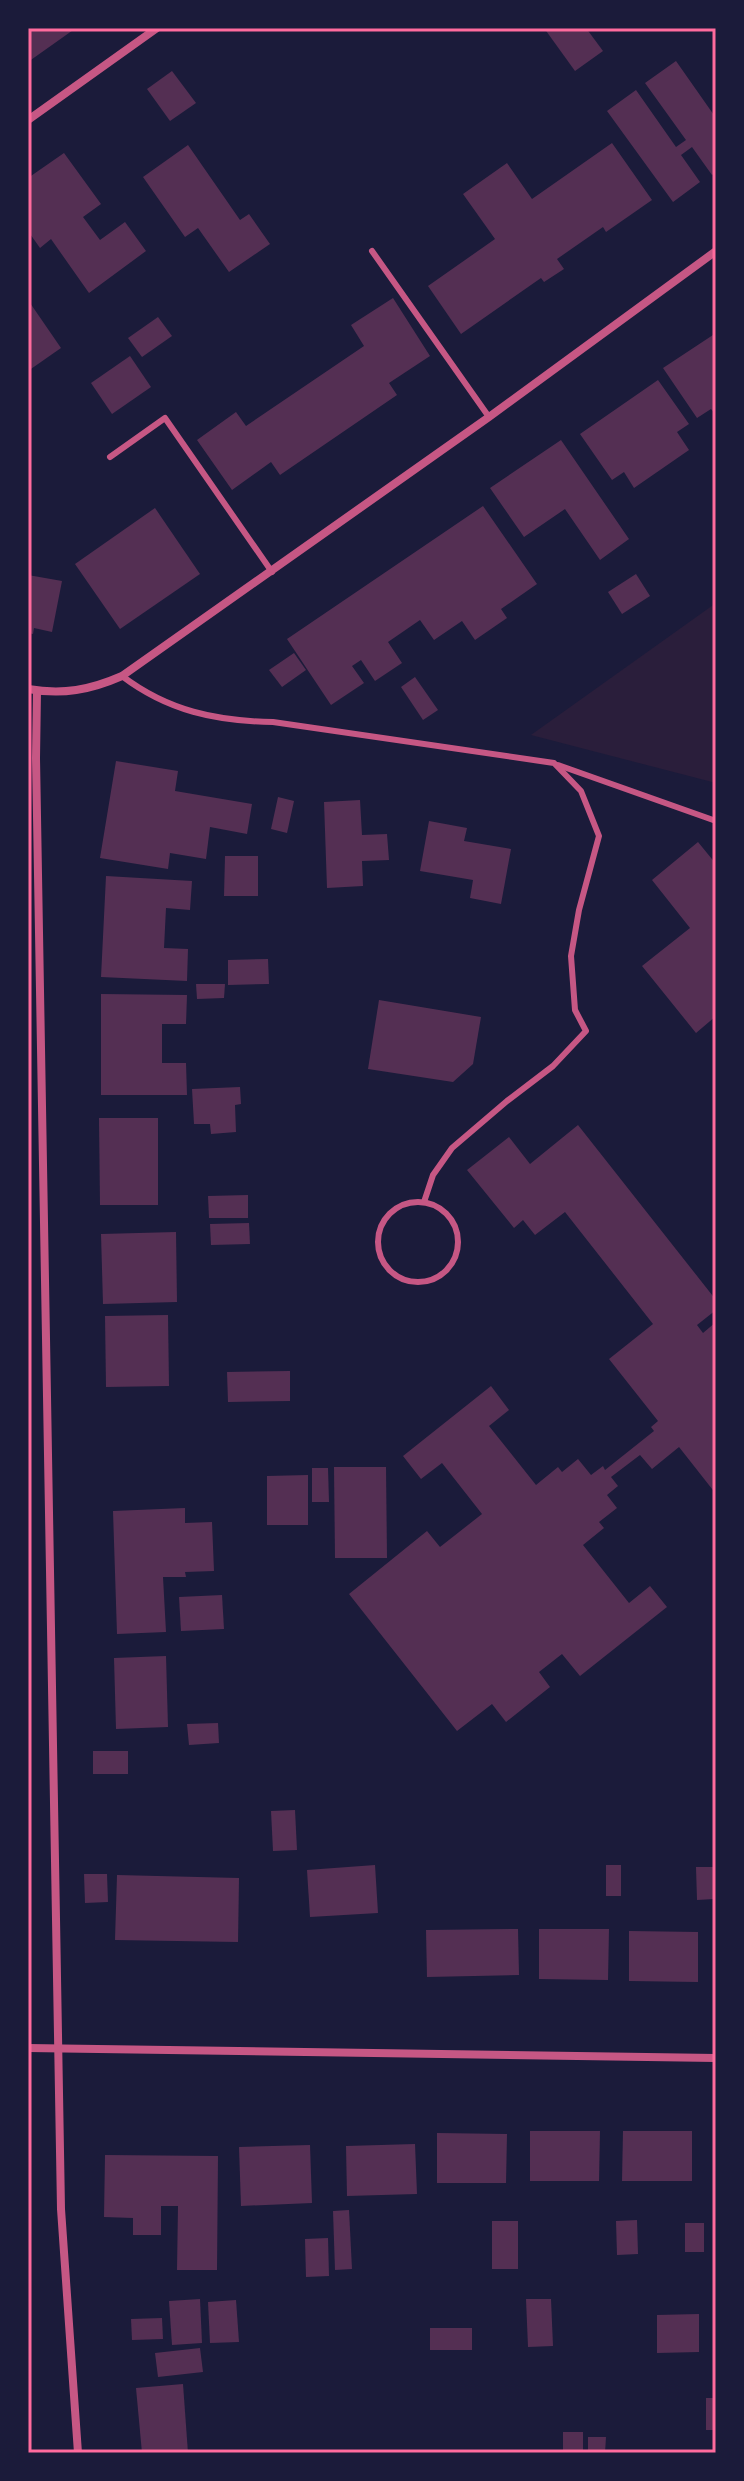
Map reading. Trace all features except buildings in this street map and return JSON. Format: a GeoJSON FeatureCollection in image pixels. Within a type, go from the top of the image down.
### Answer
{"type":"FeatureCollection","features":[{"type":"Feature","properties":{"kind":"street"},"geometry":{"type":"LineString","coordinates":[[28,120],[157,28]]}},
{"type":"Feature","properties":{"kind":"street"},"geometry":{"type":"LineString","coordinates":[[78,2453],[61,2209],[36,758],[32,690],[67,692],[94,688],[122,676],[489,417],[716,251]]}},
{"type":"Feature","properties":{"kind":"street"},"geometry":{"type":"LineString","coordinates":[[28,2048],[716,2058]]}},
{"type":"Feature","properties":{"kind":"lane"},"geometry":{"type":"LineString","coordinates":[[372,251],[489,417]]}},
{"type":"Feature","properties":{"kind":"lane"},"geometry":{"type":"LineString","coordinates":[[110,457],[165,418],[272,572]]}},
{"type":"Feature","properties":{"kind":"lane"},"geometry":{"type":"LineString","coordinates":[[122,676],[147,695],[196,713],[233,722],[273,722],[554,763],[716,821]]}},
{"type":"Feature","properties":{"kind":"lane"},"geometry":{"type":"LineString","coordinates":[[424,1202],[433,1175],[452,1148],[553,1066],[586,1031],[575,1010],[571,956],[579,910],[599,836],[581,791],[554,763]]}},
{"type":"Feature","properties":{"kind":"lane"},"geometry":{"type":"LineString","coordinates":[[410,1202],[424,1202],[447,1213],[455,1224],[458,1249],[446,1272],[423,1282],[409,1281],[397,1276],[380,1255],[380,1228],[398,1207],[410,1202]]}},
{"type":"Feature","properties":{"kind":"shaded area"},"geometry":{"type":"Polygon","coordinates":[[[716,603],[716,783],[531,735],[716,603]]]}}]}
